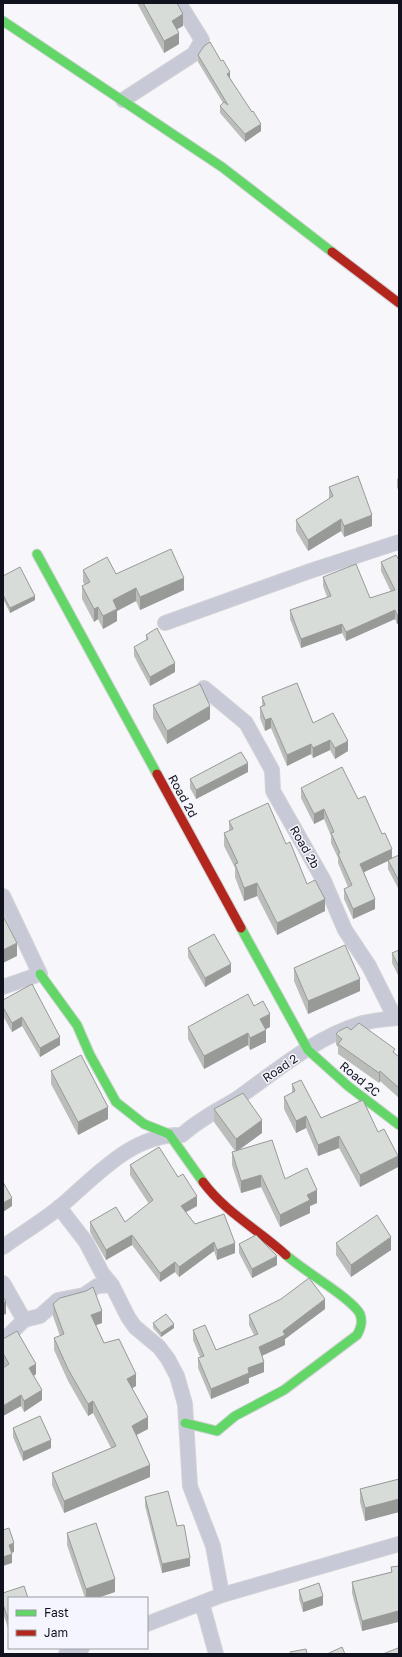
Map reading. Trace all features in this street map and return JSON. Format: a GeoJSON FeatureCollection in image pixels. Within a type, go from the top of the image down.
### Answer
{"type":"FeatureCollection","features":[{"type":"Feature","properties":{"kind":"street"},"geometry":{"type":"LineString","coordinates":[[123,100],[194,54],[199,49],[202,40],[179,3]]}},
{"type":"Feature","properties":{"kind":"street"},"geometry":{"type":"LineString","coordinates":[[3,21],[222,167],[399,303]]}},
{"type":"Feature","properties":{"kind":"street"},"geometry":{"type":"LineString","coordinates":[[164,623],[310,570],[399,542]]}},
{"type":"Feature","properties":{"kind":"street","name":"Road 2d"},"geometry":{"type":"LineString","coordinates":[[37,554],[308,1050]]}},
{"type":"Feature","properties":{"kind":"street","name":"Road 2b"},"geometry":{"type":"LineString","coordinates":[[204,688],[246,723],[272,770],[273,791],[324,881],[345,930],[369,966],[397,1018]]}},
{"type":"Feature","properties":{"kind":"street"},"geometry":{"type":"LineString","coordinates":[[3,896],[40,974],[77,1025],[90,1055],[116,1102],[144,1124],[169,1134],[206,1186],[234,1216],[266,1237],[292,1261],[355,1307],[361,1318],[362,1327],[357,1335],[284,1390],[235,1416],[217,1431],[196,1427],[185,1423]]}},
{"type":"Feature","properties":{"kind":"street"},"geometry":{"type":"LineString","coordinates":[[3,987],[40,974]]}},
{"type":"Feature","properties":{"kind":"street","name":"Road 2"},"geometry":{"type":"LineString","coordinates":[[3,1247],[60,1207],[97,1173],[136,1145],[169,1134],[182,1135],[193,1124],[236,1099],[308,1050],[335,1034],[363,1023],[397,1018]]}},
{"type":"Feature","properties":{"kind":"street","name":"Road 2C"},"geometry":{"type":"LineString","coordinates":[[308,1050],[348,1086],[399,1125]]}},
{"type":"Feature","properties":{"kind":"street"},"geometry":{"type":"LineString","coordinates":[[60,1207],[86,1242],[102,1273],[112,1284],[132,1322],[159,1347],[168,1359],[177,1376],[185,1404],[190,1486],[213,1546],[222,1596]]}},
{"type":"Feature","properties":{"kind":"street"},"geometry":{"type":"LineString","coordinates":[[3,1283],[24,1320]]}},
{"type":"Feature","properties":{"kind":"street"},"geometry":{"type":"LineString","coordinates":[[3,1340],[24,1320],[40,1316],[58,1300],[84,1295],[97,1286],[112,1284]]}},
{"type":"Feature","properties":{"kind":"street"},"geometry":{"type":"LineString","coordinates":[[148,1624],[222,1596],[399,1544]]}},
{"type":"Feature","properties":{"kind":"street"},"geometry":{"type":"LineString","coordinates":[[202,1603],[216,1654]]}},
{"type":"Feature","properties":{"kind":"street"},"geometry":{"type":"LineString","coordinates":[[66,1654],[79,1649]]}},
{"type":"Feature","properties":{"kind":"building"},"geometry":{"type":"Polygon","coordinates":[[[143,3],[177,3],[183,14],[172,21],[179,33],[164,41],[143,3]]]}},
{"type":"Feature","properties":{"kind":"building"},"geometry":{"type":"Polygon","coordinates":[[[210,42],[221,61],[223,60],[230,72],[227,74],[261,124],[245,134],[220,106],[224,102],[228,105],[198,55],[204,46],[210,42]]]}},
{"type":"Feature","properties":{"kind":"building"},"geometry":{"type":"Polygon","coordinates":[[[358,476],[372,515],[344,526],[341,519],[308,540],[296,520],[333,496],[329,487],[358,476]]]}},
{"type":"Feature","properties":{"kind":"building"},"geometry":{"type":"Polygon","coordinates":[[[171,549],[184,578],[140,597],[136,588],[113,600],[117,609],[103,616],[98,607],[94,609],[82,586],[90,582],[83,570],[107,557],[116,574],[171,549]]]}},
{"type":"Feature","properties":{"kind":"building"},"geometry":{"type":"Polygon","coordinates":[[[396,555],[399,560],[399,615],[397,615],[395,610],[346,632],[342,624],[301,639],[290,610],[331,596],[323,577],[356,564],[370,598],[395,590],[381,562],[396,555]]]}},
{"type":"Feature","properties":{"kind":"building"},"geometry":{"type":"Polygon","coordinates":[[[20,567],[35,596],[10,608],[3,595],[3,576],[20,567]]]}},
{"type":"Feature","properties":{"kind":"building"},"geometry":{"type":"Polygon","coordinates":[[[157,628],[175,663],[150,677],[134,647],[148,639],[146,635],[157,628]]]}},
{"type":"Feature","properties":{"kind":"building"},"geometry":{"type":"Polygon","coordinates":[[[297,683],[313,723],[333,713],[348,741],[335,748],[330,740],[313,748],[311,744],[287,755],[271,718],[265,720],[260,707],[265,705],[262,697],[297,683]]]}},
{"type":"Feature","properties":{"kind":"building"},"geometry":{"type":"Polygon","coordinates":[[[200,684],[210,706],[167,731],[153,705],[200,684]]]}},
{"type":"Feature","properties":{"kind":"building"},"geometry":{"type":"Polygon","coordinates":[[[241,752],[248,763],[196,790],[190,779],[241,752]]]}},
{"type":"Feature","properties":{"kind":"building"},"geometry":{"type":"Polygon","coordinates":[[[342,767],[358,799],[365,796],[382,834],[385,833],[392,849],[360,864],[375,899],[353,909],[344,889],[352,885],[338,854],[340,853],[331,833],[334,832],[324,809],[314,814],[301,788],[342,767]]]}},
{"type":"Feature","properties":{"kind":"building"},"geometry":{"type":"Polygon","coordinates":[[[268,803],[286,844],[290,842],[307,884],[315,880],[325,899],[277,923],[257,883],[244,888],[235,864],[238,863],[224,833],[233,829],[229,821],[268,803]]]}},
{"type":"Feature","properties":{"kind":"building"},"geometry":{"type":"Polygon","coordinates":[[[399,855],[399,881],[388,860],[399,855]]]}},
{"type":"Feature","properties":{"kind":"building"},"geometry":{"type":"Polygon","coordinates":[[[3,916],[17,943],[3,950],[3,916]]]}},
{"type":"Feature","properties":{"kind":"building"},"geometry":{"type":"Polygon","coordinates":[[[214,934],[231,964],[205,978],[188,948],[214,934]]]}},
{"type":"Feature","properties":{"kind":"building"},"geometry":{"type":"Polygon","coordinates":[[[345,945],[360,979],[308,1001],[294,968],[345,945]]]}},
{"type":"Feature","properties":{"kind":"building"},"geometry":{"type":"Polygon","coordinates":[[[399,950],[399,967],[392,953],[399,950]]]}},
{"type":"Feature","properties":{"kind":"building"},"geometry":{"type":"Polygon","coordinates":[[[32,984],[60,1037],[40,1048],[22,1017],[12,1023],[3,1007],[3,1000],[32,984]]]}},
{"type":"Feature","properties":{"kind":"building"},"geometry":{"type":"Polygon","coordinates":[[[248,994],[254,1006],[263,1001],[270,1014],[260,1019],[266,1030],[250,1038],[248,1033],[204,1056],[188,1027],[248,994]]]}},
{"type":"Feature","properties":{"kind":"building"},"geometry":{"type":"Polygon","coordinates":[[[359,1023],[395,1049],[393,1052],[399,1057],[399,1088],[380,1071],[379,1073],[338,1044],[342,1039],[336,1034],[339,1031],[347,1027],[351,1030],[359,1023]]]}},
{"type":"Feature","properties":{"kind":"building"},"geometry":{"type":"Polygon","coordinates":[[[81,1055],[108,1107],[78,1122],[51,1071],[81,1055]]]}},
{"type":"Feature","properties":{"kind":"building"},"geometry":{"type":"Polygon","coordinates":[[[301,1080],[321,1118],[363,1100],[378,1132],[384,1129],[398,1156],[360,1175],[339,1136],[318,1145],[306,1116],[296,1121],[284,1097],[295,1091],[292,1084],[301,1080]]]}},
{"type":"Feature","properties":{"kind":"building"},"geometry":{"type":"Polygon","coordinates":[[[243,1093],[262,1120],[236,1139],[214,1109],[243,1093]]]}},
{"type":"Feature","properties":{"kind":"building"},"geometry":{"type":"Polygon","coordinates":[[[272,1140],[285,1179],[307,1168],[317,1190],[307,1195],[310,1200],[280,1215],[261,1175],[241,1181],[232,1152],[272,1140]]]}},
{"type":"Feature","properties":{"kind":"building"},"geometry":{"type":"Polygon","coordinates":[[[159,1147],[178,1177],[183,1174],[197,1196],[181,1206],[195,1224],[224,1214],[235,1243],[217,1250],[214,1242],[179,1267],[175,1262],[160,1273],[132,1235],[106,1250],[90,1222],[116,1207],[125,1222],[153,1200],[130,1165],[159,1147]]]}},
{"type":"Feature","properties":{"kind":"building"},"geometry":{"type":"Polygon","coordinates":[[[3,1182],[12,1198],[3,1203],[3,1182]]]}},
{"type":"Feature","properties":{"kind":"building"},"geometry":{"type":"Polygon","coordinates":[[[377,1215],[391,1237],[351,1265],[336,1243],[377,1215]]]}},
{"type":"Feature","properties":{"kind":"building"},"geometry":{"type":"Polygon","coordinates":[[[256,1235],[277,1256],[252,1269],[239,1244],[256,1235]]]}},
{"type":"Feature","properties":{"kind":"building"},"geometry":{"type":"Polygon","coordinates":[[[309,1278],[325,1299],[283,1331],[285,1335],[259,1347],[264,1362],[248,1368],[249,1373],[211,1389],[198,1358],[204,1356],[193,1330],[205,1325],[216,1350],[258,1334],[249,1315],[281,1299],[309,1278]]]}},
{"type":"Feature","properties":{"kind":"building"},"geometry":{"type":"Polygon","coordinates":[[[93,1287],[102,1311],[91,1315],[104,1343],[119,1339],[136,1374],[127,1379],[148,1417],[132,1426],[150,1465],[64,1501],[52,1473],[116,1446],[93,1401],[88,1404],[68,1369],[54,1338],[64,1334],[53,1304],[60,1298],[86,1291],[93,1287]]]}},
{"type":"Feature","properties":{"kind":"building"},"geometry":{"type":"Polygon","coordinates":[[[166,1314],[174,1324],[161,1333],[153,1323],[166,1314]]]}},
{"type":"Feature","properties":{"kind":"building"},"geometry":{"type":"Polygon","coordinates":[[[17,1331],[36,1364],[29,1368],[42,1390],[24,1401],[21,1395],[3,1406],[3,1368],[9,1364],[3,1353],[3,1339],[17,1331]]]}},
{"type":"Feature","properties":{"kind":"building"},"geometry":{"type":"Polygon","coordinates":[[[40,1416],[51,1440],[23,1452],[13,1428],[40,1416]]]}},
{"type":"Feature","properties":{"kind":"building"},"geometry":{"type":"Polygon","coordinates":[[[399,1479],[399,1499],[365,1508],[360,1489],[399,1479]]]}},
{"type":"Feature","properties":{"kind":"building"},"geometry":{"type":"Polygon","coordinates":[[[168,1491],[177,1526],[184,1525],[190,1558],[162,1564],[145,1497],[168,1491]]]}},
{"type":"Feature","properties":{"kind":"building"},"geometry":{"type":"Polygon","coordinates":[[[96,1523],[115,1579],[86,1589],[67,1533],[96,1523]]]}},
{"type":"Feature","properties":{"kind":"building"},"geometry":{"type":"Polygon","coordinates":[[[9,1528],[14,1543],[9,1545],[12,1554],[3,1557],[3,1530],[9,1528]]]}},
{"type":"Feature","properties":{"kind":"building"},"geometry":{"type":"Polygon","coordinates":[[[399,1566],[399,1616],[398,1611],[362,1621],[352,1582],[392,1572],[391,1567],[399,1566]]]}},
{"type":"Feature","properties":{"kind":"building"},"geometry":{"type":"Polygon","coordinates":[[[319,1583],[323,1596],[303,1603],[299,1590],[319,1583]]]}},
{"type":"Feature","properties":{"kind":"building"},"geometry":{"type":"Polygon","coordinates":[[[24,1586],[28,1597],[8,1597],[8,1619],[3,1604],[3,1593],[24,1586]]]}},
{"type":"Feature","properties":{"kind":"building"},"geometry":{"type":"Polygon","coordinates":[[[342,1647],[345,1654],[327,1654],[342,1647]]]}},
{"type":"Feature","properties":{"kind":"building"},"geometry":{"type":"Polygon","coordinates":[[[398,1648],[399,1654],[383,1654],[398,1648]]]}},
{"type":"Feature","properties":{"kind":"building"},"geometry":{"type":"Polygon","coordinates":[[[306,1649],[307,1654],[291,1654],[290,1652],[306,1649]]]}},
{"type":"Feature","properties":{"kind":"traffic: fast"},"geometry":{"type":"LineString","coordinates":[[3,21],[222,167],[332,252]]}},
{"type":"Feature","properties":{"kind":"traffic: fast"},"geometry":{"type":"LineString","coordinates":[[37,554],[157,774]]}},
{"type":"Feature","properties":{"kind":"traffic: fast"},"geometry":{"type":"LineString","coordinates":[[241,928],[308,1050],[348,1086],[399,1125]]}},
{"type":"Feature","properties":{"kind":"traffic: fast"},"geometry":{"type":"LineString","coordinates":[[40,974],[77,1025],[90,1055],[116,1102],[144,1124],[169,1134],[203,1182]]}},
{"type":"Feature","properties":{"kind":"traffic: fast"},"geometry":{"type":"LineString","coordinates":[[185,1423],[217,1431],[235,1416],[284,1390],[357,1335],[361,1320],[360,1314],[355,1308],[338,1293],[286,1255]]}},
{"type":"Feature","properties":{"kind":"traffic: jam"},"geometry":{"type":"LineString","coordinates":[[332,252],[399,303]]}},
{"type":"Feature","properties":{"kind":"traffic: jam"},"geometry":{"type":"LineString","coordinates":[[157,774],[241,928]]}},
{"type":"Feature","properties":{"kind":"traffic: jam"},"geometry":{"type":"LineString","coordinates":[[203,1182],[232,1212],[286,1255]]}}]}
